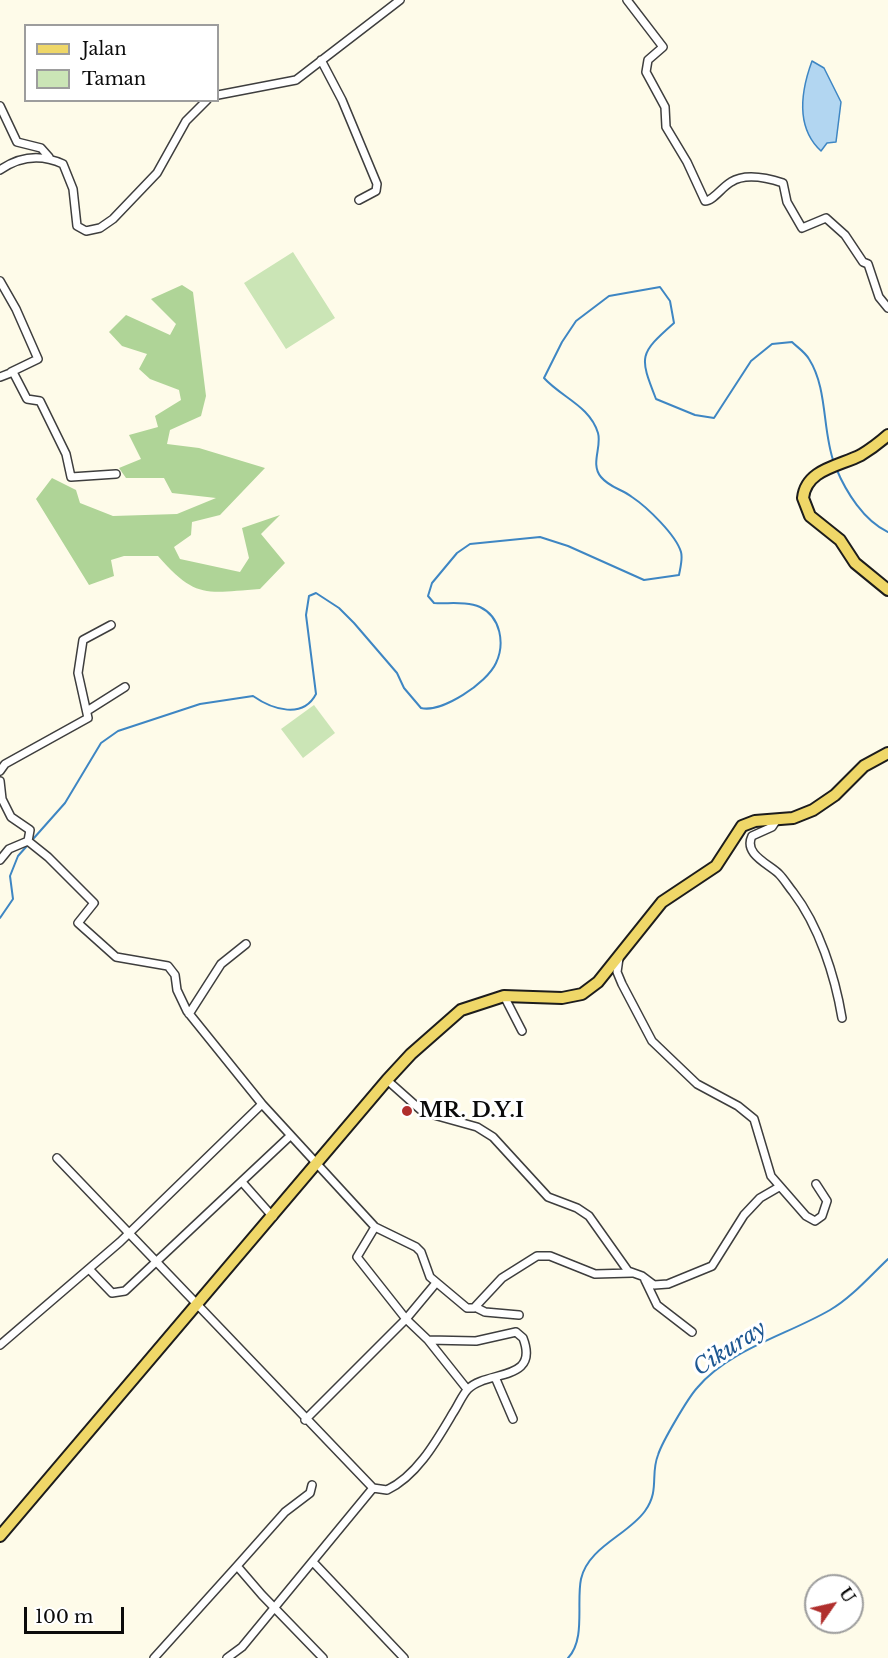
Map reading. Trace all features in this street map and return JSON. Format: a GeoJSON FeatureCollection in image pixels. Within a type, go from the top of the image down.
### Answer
{"type":"FeatureCollection","features":[{"type":"Feature","properties":{"kind":"main road"},"geometry":{"type":"LineString","coordinates":[[888,435],[854,458],[822,471],[810,480],[803,492],[805,509],[840,540],[855,563],[888,590]]}},
{"type":"Feature","properties":{"kind":"main road"},"geometry":{"type":"LineString","coordinates":[[0,1536],[387,1080],[418,1047],[461,1010],[504,996],[578,996],[598,982],[662,902],[716,866],[742,826],[755,820],[776,821],[813,810],[835,795],[864,766],[888,753]]}},
{"type":"Feature","properties":{"kind":"street"},"geometry":{"type":"LineString","coordinates":[[219,95],[290,82],[400,0]]}},
{"type":"Feature","properties":{"kind":"street"},"geometry":{"type":"LineString","coordinates":[[627,0],[663,47],[647,62],[646,72],[665,107],[666,127],[687,162],[705,201],[710,200],[736,179],[769,178],[783,183],[787,202],[801,228],[826,218],[844,234],[863,262],[868,264],[879,297],[888,308]]}},
{"type":"Feature","properties":{"kind":"street"},"geometry":{"type":"LineString","coordinates":[[321,60],[344,104],[377,184],[376,191],[359,200]]}},
{"type":"Feature","properties":{"kind":"street"},"geometry":{"type":"LineString","coordinates":[[0,106],[17,142],[41,148],[50,157],[63,164],[73,189],[77,226],[86,231],[100,228],[114,219],[158,172],[186,121],[205,102]]}},
{"type":"Feature","properties":{"kind":"street"},"geometry":{"type":"LineString","coordinates":[[0,170],[11,163],[30,157],[50,157]]}},
{"type":"Feature","properties":{"kind":"street"},"geometry":{"type":"LineString","coordinates":[[0,281],[16,309],[38,359],[0,377]]}},
{"type":"Feature","properties":{"kind":"street"},"geometry":{"type":"LineString","coordinates":[[11,372],[27,399],[40,401],[62,444],[71,477],[116,474]]}},
{"type":"Feature","properties":{"kind":"street"},"geometry":{"type":"LineString","coordinates":[[0,771],[5,764],[87,719],[78,673],[83,640],[111,625]]}},
{"type":"Feature","properties":{"kind":"street"},"geometry":{"type":"LineString","coordinates":[[87,711],[125,687]]}},
{"type":"Feature","properties":{"kind":"street"},"geometry":{"type":"LineString","coordinates":[[0,781],[1,797],[11,818],[30,830],[29,842]]}},
{"type":"Feature","properties":{"kind":"street"},"geometry":{"type":"LineString","coordinates":[[776,821],[772,827],[752,836],[750,840],[752,849],[763,862],[778,873],[797,898],[813,927],[832,979],[842,1018]]}},
{"type":"Feature","properties":{"kind":"street"},"geometry":{"type":"LineString","coordinates":[[29,842],[94,903],[78,923],[116,957],[168,966],[175,975],[177,990],[189,1014],[262,1104],[375,1227],[416,1247],[421,1252],[428,1274],[467,1308],[475,1307],[485,1312],[519,1315]]}},
{"type":"Feature","properties":{"kind":"street"},"geometry":{"type":"LineString","coordinates":[[0,860],[9,849],[29,842]]}},
{"type":"Feature","properties":{"kind":"street"},"geometry":{"type":"LineString","coordinates":[[189,1014],[221,964],[246,944]]}},
{"type":"Feature","properties":{"kind":"street"},"geometry":{"type":"LineString","coordinates":[[621,953],[617,972],[636,1015],[652,1041],[678,1070],[696,1084],[738,1106],[754,1119],[759,1130],[768,1169],[779,1187],[806,1216],[815,1221],[822,1216],[827,1201],[816,1184]]}},
{"type":"Feature","properties":{"kind":"street"},"geometry":{"type":"LineString","coordinates":[[504,996],[522,1032]]}},
{"type":"Feature","properties":{"kind":"street"},"geometry":{"type":"LineString","coordinates":[[387,1080],[423,1112],[477,1127],[493,1137],[548,1197],[577,1208],[589,1216],[632,1273]]}},
{"type":"Feature","properties":{"kind":"street"},"geometry":{"type":"LineString","coordinates":[[0,1345],[128,1234],[262,1104]]}},
{"type":"Feature","properties":{"kind":"street"},"geometry":{"type":"LineString","coordinates":[[89,1269],[116,1294],[125,1291],[290,1136]]}},
{"type":"Feature","properties":{"kind":"street"},"geometry":{"type":"LineString","coordinates":[[57,1158],[305,1420],[373,1488],[387,1490],[400,1482],[430,1449],[468,1389],[479,1382],[516,1371],[522,1366],[525,1344],[519,1334],[512,1332],[476,1341],[428,1340]]}},
{"type":"Feature","properties":{"kind":"street"},"geometry":{"type":"LineString","coordinates":[[242,1182],[273,1217]]}},
{"type":"Feature","properties":{"kind":"street"},"geometry":{"type":"LineString","coordinates":[[475,1307],[502,1278],[526,1260],[537,1256],[550,1256],[595,1274],[632,1273],[644,1277],[654,1285],[662,1285],[712,1266],[744,1215],[760,1198],[779,1187]]}},
{"type":"Feature","properties":{"kind":"street"},"geometry":{"type":"LineString","coordinates":[[375,1227],[357,1257],[406,1319],[428,1340],[468,1389]]}},
{"type":"Feature","properties":{"kind":"street"},"geometry":{"type":"LineString","coordinates":[[644,1277],[657,1305],[692,1332]]}},
{"type":"Feature","properties":{"kind":"street"},"geometry":{"type":"LineString","coordinates":[[305,1420],[406,1319],[436,1283]]}},
{"type":"Feature","properties":{"kind":"street"},"geometry":{"type":"LineString","coordinates":[[495,1377],[513,1419]]}},
{"type":"Feature","properties":{"kind":"street"},"geometry":{"type":"LineString","coordinates":[[154,1658],[285,1512],[310,1493],[312,1485]]}},
{"type":"Feature","properties":{"kind":"street"},"geometry":{"type":"LineString","coordinates":[[227,1658],[242,1647],[373,1488]]}},
{"type":"Feature","properties":{"kind":"street"},"geometry":{"type":"LineString","coordinates":[[313,1562],[404,1658]]}},
{"type":"Feature","properties":{"kind":"street"},"geometry":{"type":"LineString","coordinates":[[237,1566],[323,1658]]}},
{"type":"Feature","properties":{"kind":"green space"},"geometry":{"type":"Polygon","coordinates":[[[293,252],[335,318],[286,349],[244,283],[293,252]]]}},
{"type":"Feature","properties":{"kind":"green space"},"geometry":{"type":"Polygon","coordinates":[[[182,285],[193,292],[206,396],[201,416],[170,430],[167,444],[199,448],[265,468],[220,515],[192,522],[191,535],[174,547],[180,559],[240,572],[249,558],[242,528],[280,515],[261,534],[285,563],[260,589],[214,592],[192,586],[182,580],[158,556],[124,556],[111,560],[114,576],[89,585],[36,499],[52,478],[76,490],[80,503],[113,516],[177,514],[216,498],[172,493],[164,478],[126,478],[119,468],[141,459],[129,435],[158,427],[155,416],[181,400],[179,390],[150,379],[139,369],[147,354],[122,346],[109,332],[126,315],[170,335],[176,324],[151,299],[182,285]]]}},
{"type":"Feature","properties":{"kind":"green space"},"geometry":{"type":"Polygon","coordinates":[[[314,705],[335,733],[303,758],[281,729],[314,705]]]}},
{"type":"Feature","properties":{"kind":"water"},"geometry":{"type":"Polygon","coordinates":[[[812,61],[824,68],[841,102],[836,142],[827,143],[821,151],[807,131],[804,120],[803,96],[812,61]]]}},
{"type":"Feature","properties":{"kind":"waterway"},"geometry":{"type":"LineString","coordinates":[[0,918],[13,899],[10,876],[18,856],[65,803],[101,743],[118,731],[200,704],[253,696],[269,705],[287,710],[303,707],[310,702],[316,694],[306,615],[309,596],[316,593],[339,608],[397,673],[404,688],[421,708],[430,708],[452,701],[474,687],[491,671],[499,656],[500,640],[497,624],[487,611],[469,604],[434,603],[428,596],[432,583],[457,553],[470,544],[540,537],[568,546],[644,580],[679,575],[682,555],[678,545],[645,507],[628,494],[608,484],[601,477],[596,467],[599,438],[594,424],[582,409],[544,378],[562,342],[576,321],[609,296],[660,287],[670,301],[674,323],[648,349],[645,364],[647,373],[656,399],[695,415],[714,418],[751,361],[772,344],[792,342],[807,356],[815,371],[834,463]]}},
{"type":"Feature","properties":{"kind":"waterway"},"geometry":{"type":"LineString","coordinates":[[836,468],[857,505],[871,521],[888,532]]}},
{"type":"Feature","properties":{"kind":"waterway","name":"Cikuray"},"geometry":{"type":"LineString","coordinates":[[568,1658],[574,1650],[579,1631],[580,1589],[585,1568],[600,1550],[638,1520],[650,1503],[660,1449],[697,1388],[710,1374],[742,1353],[838,1305],[888,1259]]}},
{"type":"Feature","properties":{"kind":"place","name":"MR. D.Y.I"},"geometry":{"type":"Point","coordinates":[407,1111]}}]}
